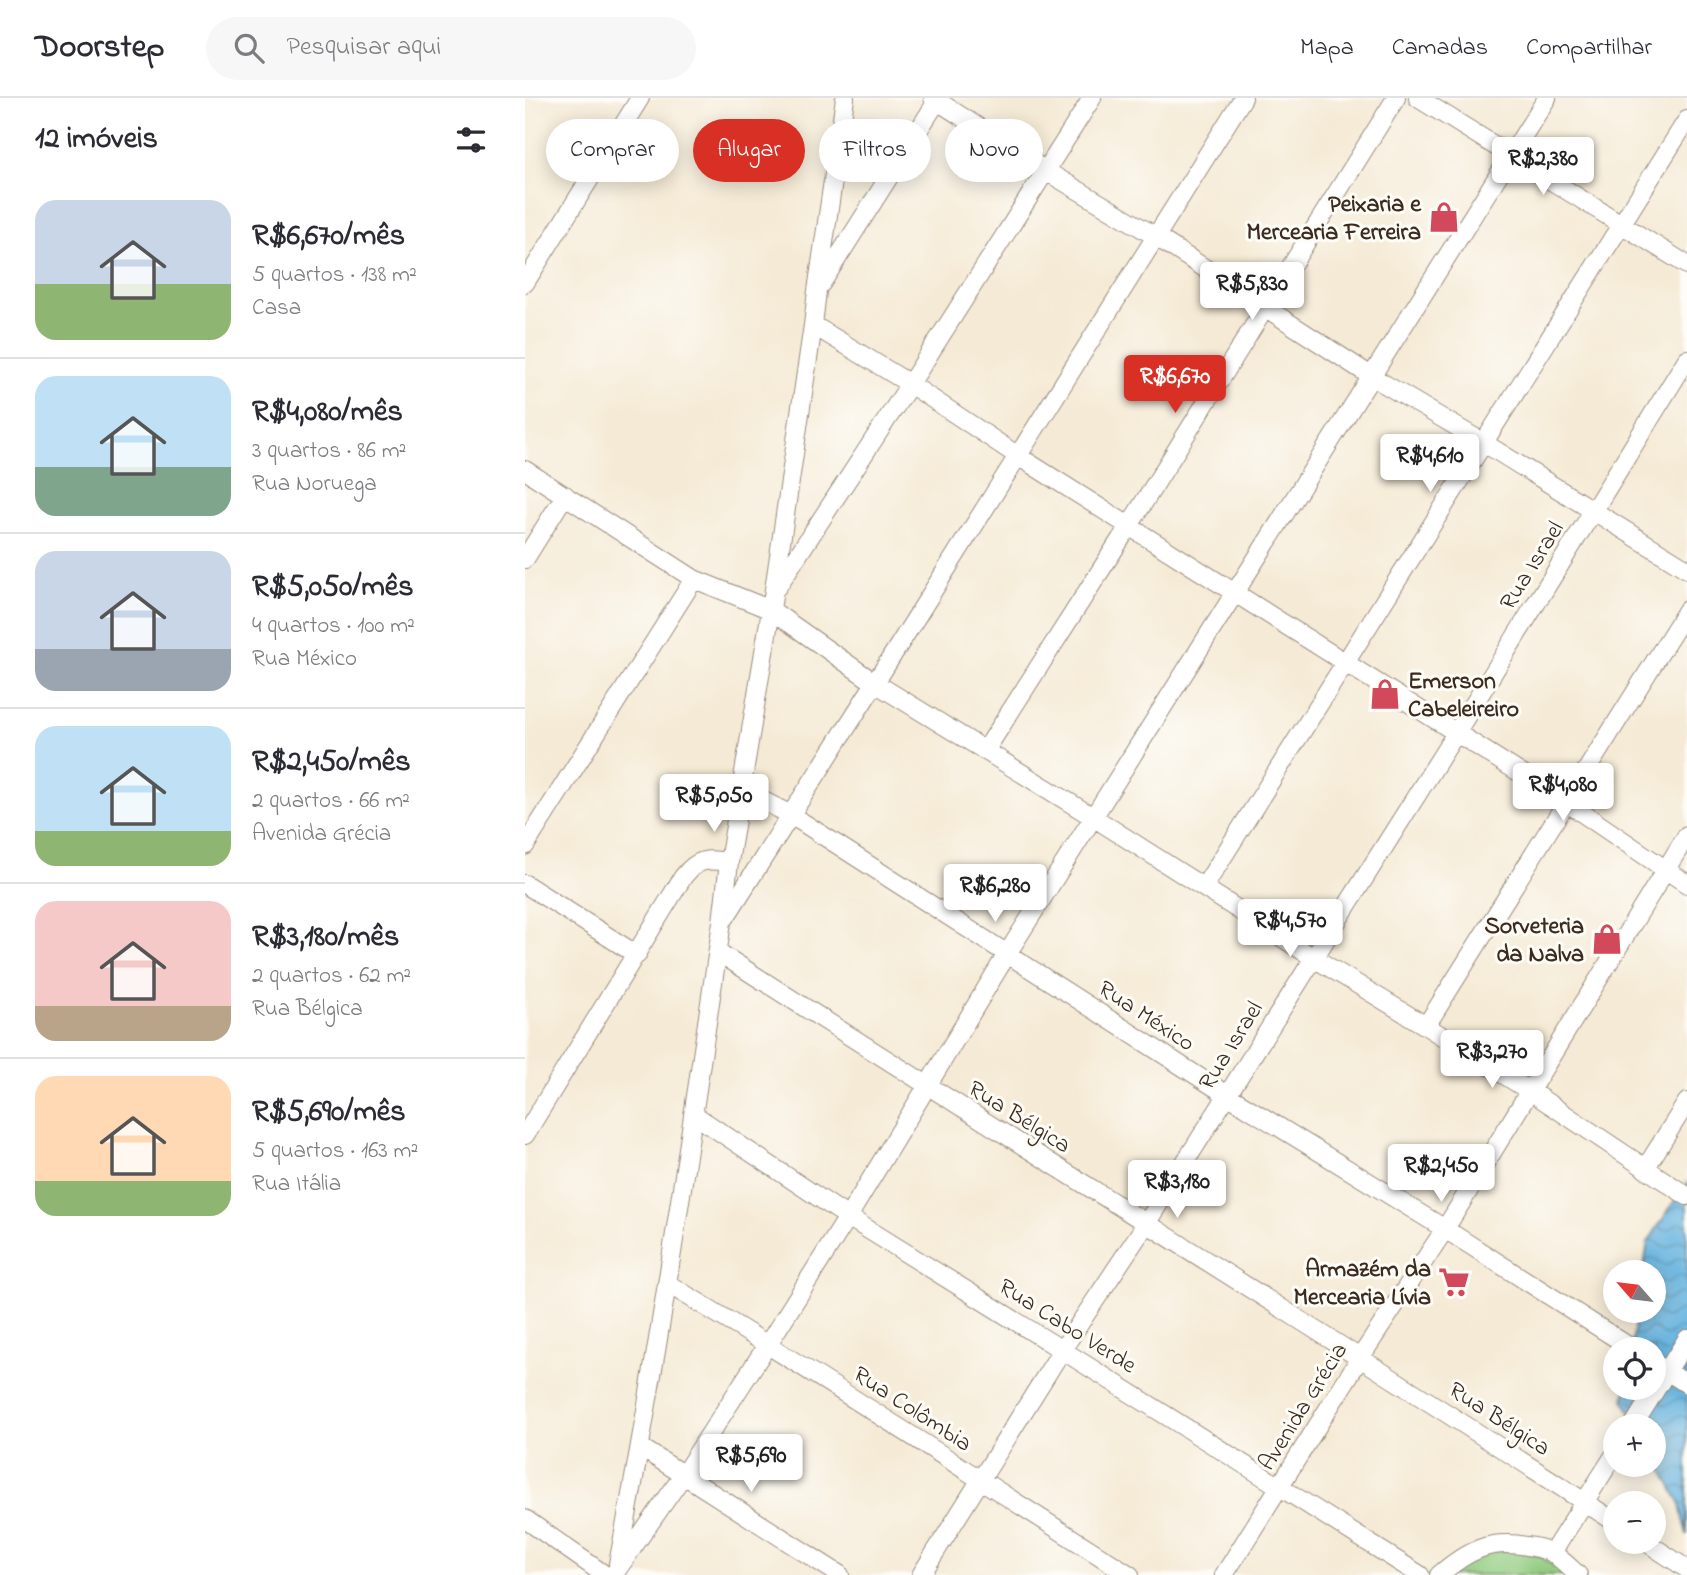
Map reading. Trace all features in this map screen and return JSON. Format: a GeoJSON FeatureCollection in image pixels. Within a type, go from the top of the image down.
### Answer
{"type":"FeatureCollection","features":[{"type":"Feature","properties":{"kind":"street"},"geometry":{"type":"LineString","coordinates":[[525,284],[640,98]]}},
{"type":"Feature","properties":{"kind":"street"},"geometry":{"type":"LineString","coordinates":[[613,1573],[640,1447],[668,1284],[729,862],[772,602],[845,98]]}},
{"type":"Feature","properties":{"kind":"street"},"geometry":{"type":"LineString","coordinates":[[772,602],[1091,98]]}},
{"type":"Feature","properties":{"kind":"street"},"geometry":{"type":"LineString","coordinates":[[722,922],[876,683],[1243,98]]}},
{"type":"Feature","properties":{"kind":"street"},"geometry":{"type":"LineString","coordinates":[[985,751],[1396,98]]}},
{"type":"Feature","properties":{"kind":"street"},"geometry":{"type":"LineString","coordinates":[[1418,98],[1687,265]]}},
{"type":"Feature","properties":{"kind":"street"},"geometry":{"type":"LineString","coordinates":[[613,1573],[684,1474],[768,1344],[1007,954],[1547,98]]}},
{"type":"Feature","properties":{"kind":"street"},"geometry":{"type":"LineString","coordinates":[[817,290],[936,99],[1371,376],[1687,569]]}},
{"type":"Feature","properties":{"kind":"street"},"geometry":{"type":"LineString","coordinates":[[1204,887],[1687,120]]}},
{"type":"Feature","properties":{"kind":"street"},"geometry":{"type":"LineString","coordinates":[[813,325],[1566,802],[1687,884]]}},
{"type":"Feature","properties":{"kind":"street","name":"Rua Israel"},"geometry":{"type":"LineString","coordinates":[[921,1575],[1456,733],[1687,359]]}},
{"type":"Feature","properties":{"kind":"street"},"geometry":{"type":"LineString","coordinates":[[525,470],[694,579],[772,602],[876,683],[1530,1091],[1687,1196]]}},
{"type":"Feature","properties":{"kind":"street"},"geometry":{"type":"LineString","coordinates":[[525,559],[565,495]]}},
{"type":"Feature","properties":{"kind":"street"},"geometry":{"type":"LineString","coordinates":[[525,846],[694,579]]}},
{"type":"Feature","properties":{"kind":"street"},"geometry":{"type":"LineString","coordinates":[[1426,1026],[1687,610]]}},
{"type":"Feature","properties":{"kind":"street","name":"Rua México"},"geometry":{"type":"LineString","coordinates":[[742,790],[791,815],[1227,1095],[1614,1337]]}},
{"type":"Feature","properties":{"kind":"street","name":"Avenida Grécia"},"geometry":{"type":"LineString","coordinates":[[1224,1575],[1360,1358],[1445,1229],[1687,835]]}},
{"type":"Feature","properties":{"kind":"street"},"geometry":{"type":"LineString","coordinates":[[525,1135],[683,877],[692,866],[702,861],[729,862]]}},
{"type":"Feature","properties":{"kind":"street"},"geometry":{"type":"LineString","coordinates":[[525,884],[637,955]]}},
{"type":"Feature","properties":{"kind":"street","name":"Rua Bélgica"},"geometry":{"type":"LineString","coordinates":[[718,952],[1603,1514]]}},
{"type":"Feature","properties":{"kind":"street"},"geometry":{"type":"LineString","coordinates":[[1645,1170],[1687,1102]]}},
{"type":"Feature","properties":{"kind":"street","name":"Rua Cabo Verde"},"geometry":{"type":"LineString","coordinates":[[693,1114],[848,1217],[1420,1575]]}},
{"type":"Feature","properties":{"kind":"street","name":"Rua Colômbia"},"geometry":{"type":"LineString","coordinates":[[668,1284],[768,1344],[1130,1575]]}},
{"type":"Feature","properties":{"kind":"street"},"geometry":{"type":"LineString","coordinates":[[1666,1361],[1687,1339]]}},
{"type":"Feature","properties":{"kind":"street"},"geometry":{"type":"LineString","coordinates":[[1666,1371],[1687,1384]]}},
{"type":"Feature","properties":{"kind":"street"},"geometry":{"type":"LineString","coordinates":[[640,1447],[839,1575]]}},
{"type":"Feature","properties":{"kind":"street"},"geometry":{"type":"LineString","coordinates":[[1552,1553],[1603,1473]]}},
{"type":"Feature","properties":{"kind":"street"},"geometry":{"type":"LineString","coordinates":[[525,1519],[613,1573]]}},
{"type":"Feature","properties":{"kind":"street"},"geometry":{"type":"LineString","coordinates":[[1439,1575],[1461,1556],[1485,1546],[1511,1543],[1552,1553],[1578,1575]]}},
{"type":"Feature","properties":{"kind":"street"},"geometry":{"type":"LineString","coordinates":[[1664,1554],[1687,1569]]}},
{"type":"Feature","properties":{"kind":"green space"},"geometry":{"type":"Polygon","coordinates":[[[1512,1549],[1540,1556],[1566,1575],[1448,1575],[1483,1552],[1512,1549]]]}},
{"type":"Feature","properties":{"kind":"water"},"geometry":{"type":"Polygon","coordinates":[[[1687,1182],[1687,1535],[1679,1501],[1666,1477],[1666,1414],[1632,1414],[1624,1400],[1666,1400],[1666,1337],[1633,1337],[1635,1323],[1666,1323],[1666,1260],[1645,1260],[1648,1242],[1687,1182]]]}},
{"type":"Feature","properties":{"kind":"place","name":"Peixaria e Mercearia Ferreira"},"geometry":{"type":"Point","coordinates":[1444,217]}},
{"type":"Feature","properties":{"kind":"place","name":"Emerson Cabeleireiro"},"geometry":{"type":"Point","coordinates":[1385,694]}},
{"type":"Feature","properties":{"kind":"place","name":"Sorveteria da Nalva"},"geometry":{"type":"Point","coordinates":[1607,939]}},
{"type":"Feature","properties":{"kind":"place","name":"Armazém da Mercearia Lívia"},"geometry":{"type":"Point","coordinates":[1454,1282]}}]}
